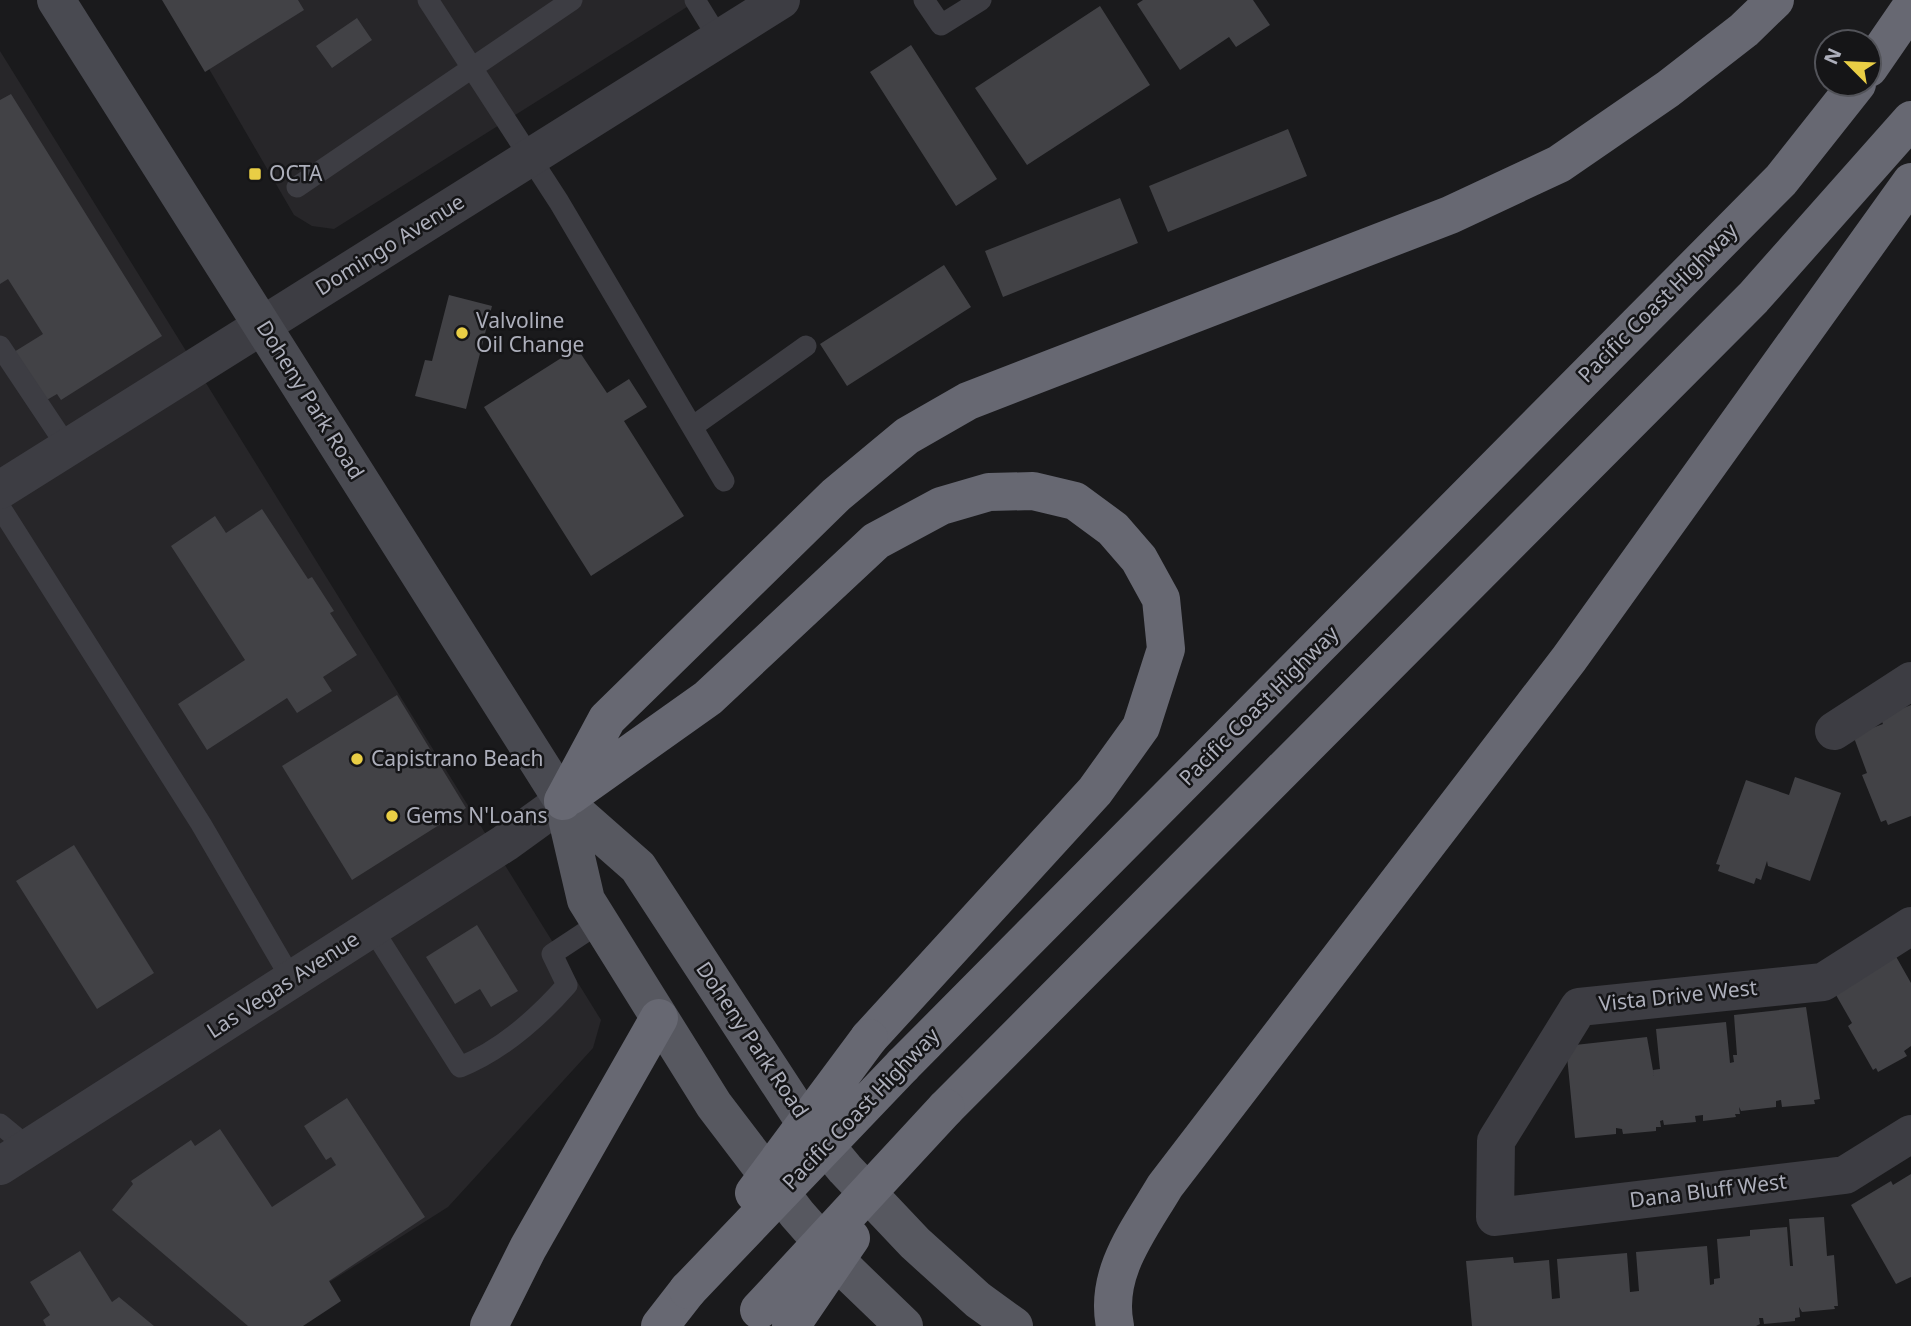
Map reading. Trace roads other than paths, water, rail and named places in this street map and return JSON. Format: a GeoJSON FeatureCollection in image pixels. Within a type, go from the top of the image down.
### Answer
{"type":"FeatureCollection","features":[{"type":"Feature","properties":{"kind":"highway"},"geometry":{"type":"LineString","coordinates":[[563,801],[607,719],[836,495],[906,436],[968,401],[1450,215],[1559,164],[1668,89],[1744,30],[1775,0]]}},
{"type":"Feature","properties":{"kind":"highway"},"geometry":{"type":"LineString","coordinates":[[1883,48],[1911,7]]}},
{"type":"Feature","properties":{"kind":"highway","name":"Pacific Coast Highway"},"geometry":{"type":"LineString","coordinates":[[660,1326],[688,1290],[903,1065],[1781,180],[1846,98]]}},
{"type":"Feature","properties":{"kind":"highway"},"geometry":{"type":"LineString","coordinates":[[765,1321],[936,1118],[1753,298],[1911,120]]}},
{"type":"Feature","properties":{"kind":"highway"},"geometry":{"type":"LineString","coordinates":[[1115,1326],[1111,1310],[1114,1281],[1126,1251],[1165,1186],[1569,659],[1911,183]]}},
{"type":"Feature","properties":{"kind":"highway"},"geometry":{"type":"LineString","coordinates":[[563,801],[708,698],[876,541],[941,506],[989,492],[1033,491],[1075,501],[1112,529],[1139,559],[1161,599],[1166,649],[1141,727],[1095,790],[869,1038],[785,1149],[688,1290]]}},
{"type":"Feature","properties":{"kind":"highway"},"geometry":{"type":"LineString","coordinates":[[489,1326],[528,1248],[659,1018]]}},
{"type":"Feature","properties":{"kind":"main road","name":"Doheny Park Road"},"geometry":{"type":"LineString","coordinates":[[56,0],[563,801],[638,867],[800,1115],[845,1169],[915,1243],[978,1300],[1014,1326]]}},
{"type":"Feature","properties":{"kind":"main road","name":"Doheny Park Road"},"geometry":{"type":"LineString","coordinates":[[563,801],[586,900],[715,1105],[797,1214],[849,1273],[904,1326]]}},
{"type":"Feature","properties":{"kind":"street","name":"Domingo Avenue"},"geometry":{"type":"LineString","coordinates":[[0,490],[781,0]]}},
{"type":"Feature","properties":{"kind":"street"},"geometry":{"type":"LineString","coordinates":[[1834,731],[1911,681]]}},
{"type":"Feature","properties":{"kind":"street","name":"Las Vegas Avenue"},"geometry":{"type":"LineString","coordinates":[[15,1157],[505,843],[563,801]]}},
{"type":"Feature","properties":{"kind":"street","name":"Vista Drive West"},"geometry":{"type":"LineString","coordinates":[[1495,1217],[1496,1141],[1579,1007],[1823,982],[1911,926]]}},
{"type":"Feature","properties":{"kind":"street","name":"Dana Bluff West"},"geometry":{"type":"LineString","coordinates":[[1495,1217],[1844,1175],[1911,1134]]}},
{"type":"Feature","properties":{"kind":"lane"},"geometry":{"type":"LineString","coordinates":[[428,0],[528,159],[559,202],[724,481]]}},
{"type":"Feature","properties":{"kind":"lane"},"geometry":{"type":"LineString","coordinates":[[297,187],[572,0]]}},
{"type":"Feature","properties":{"kind":"lane"},"geometry":{"type":"LineString","coordinates":[[695,0],[719,39]]}},
{"type":"Feature","properties":{"kind":"lane"},"geometry":{"type":"LineString","coordinates":[[924,0],[941,24],[981,0]]}},
{"type":"Feature","properties":{"kind":"lane"},"geometry":{"type":"LineString","coordinates":[[0,346],[68,449]]}},
{"type":"Feature","properties":{"kind":"lane"},"geometry":{"type":"LineString","coordinates":[[692,427],[806,346]]}},
{"type":"Feature","properties":{"kind":"lane"},"geometry":{"type":"LineString","coordinates":[[0,507],[201,824],[292,979]]}},
{"type":"Feature","properties":{"kind":"lane"},"geometry":{"type":"LineString","coordinates":[[372,928],[460,1067],[488,1056],[545,1009],[567,985],[552,954],[599,923]]}},
{"type":"Feature","properties":{"kind":"lane"},"geometry":{"type":"LineString","coordinates":[[0,1124],[15,1157]]}},
{"type":"Feature","properties":{"kind":"place","name":"OCTA"},"geometry":{"type":"Point","coordinates":[255,174]}},
{"type":"Feature","properties":{"kind":"place","name":"Valvoline Oil Change"},"geometry":{"type":"Point","coordinates":[462,333]}},
{"type":"Feature","properties":{"kind":"place","name":"Capistrano Beach"},"geometry":{"type":"Point","coordinates":[357,759]}},
{"type":"Feature","properties":{"kind":"place","name":"Gems N'Loans"},"geometry":{"type":"Point","coordinates":[392,816]}}]}
